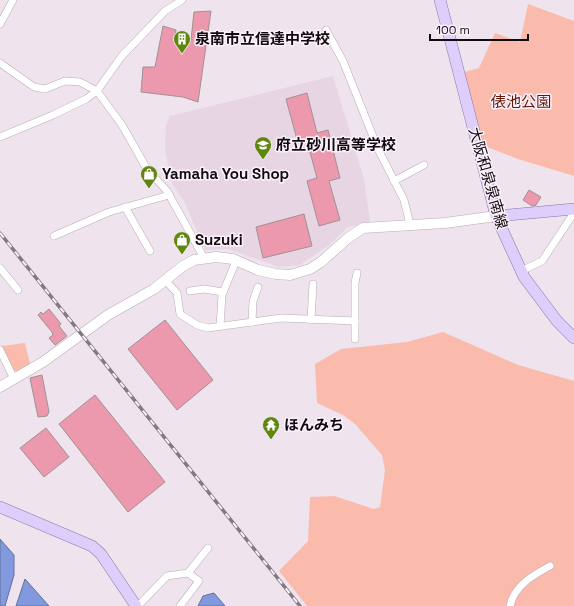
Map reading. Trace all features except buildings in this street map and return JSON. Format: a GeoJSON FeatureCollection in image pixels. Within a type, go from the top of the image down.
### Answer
{"type":"FeatureCollection","features":[{"type":"Feature","properties":{"kind":"main road","name":"大阪和泉泉南線"},"geometry":{"type":"LineString","coordinates":[[440,0],[496,216],[521,271],[539,299],[574,338]]}},
{"type":"Feature","properties":{"kind":"main road"},"geometry":{"type":"LineString","coordinates":[[496,216],[574,209]]}},
{"type":"Feature","properties":{"kind":"main road"},"geometry":{"type":"LineString","coordinates":[[0,507],[92,546],[101,554],[137,606]]}},
{"type":"Feature","properties":{"kind":"street"},"geometry":{"type":"LineString","coordinates":[[1,21],[13,0]]}},
{"type":"Feature","properties":{"kind":"street"},"geometry":{"type":"LineString","coordinates":[[0,137],[53,115],[86,99],[97,91],[121,57],[165,11],[182,0]]}},
{"type":"Feature","properties":{"kind":"street"},"geometry":{"type":"LineString","coordinates":[[326,30],[343,61],[378,149],[404,200],[410,224]]}},
{"type":"Feature","properties":{"kind":"street"},"geometry":{"type":"LineString","coordinates":[[0,63],[34,87],[45,89],[65,80],[80,82],[97,91],[122,125],[147,169],[169,195],[204,258]]}},
{"type":"Feature","properties":{"kind":"street"},"geometry":{"type":"LineString","coordinates":[[394,181],[424,165]]}},
{"type":"Feature","properties":{"kind":"street"},"geometry":{"type":"LineString","coordinates":[[54,236],[109,212],[169,195]]}},
{"type":"Feature","properties":{"kind":"street"},"geometry":{"type":"LineString","coordinates":[[125,207],[150,251]]}},
{"type":"Feature","properties":{"kind":"street"},"geometry":{"type":"LineString","coordinates":[[521,271],[542,261],[574,213]]}},
{"type":"Feature","properties":{"kind":"street"},"geometry":{"type":"LineString","coordinates":[[0,387],[43,362],[108,315],[154,289],[194,260],[216,257],[236,261],[258,270],[290,275],[310,269],[321,262],[348,238],[364,228],[445,223],[496,216]]}},
{"type":"Feature","properties":{"kind":"street"},"geometry":{"type":"LineString","coordinates":[[220,326],[223,292],[236,261]]}},
{"type":"Feature","properties":{"kind":"street"},"geometry":{"type":"LineString","coordinates":[[0,268],[18,290]]}},
{"type":"Feature","properties":{"kind":"street"},"geometry":{"type":"LineString","coordinates":[[355,339],[355,283],[357,273]]}},
{"type":"Feature","properties":{"kind":"street"},"geometry":{"type":"LineString","coordinates":[[166,280],[177,293],[180,314],[196,325],[208,328],[281,318],[355,321]]}},
{"type":"Feature","properties":{"kind":"street"},"geometry":{"type":"LineString","coordinates":[[311,320],[313,284]]}},
{"type":"Feature","properties":{"kind":"street"},"geometry":{"type":"LineString","coordinates":[[252,322],[253,300],[258,287]]}},
{"type":"Feature","properties":{"kind":"street"},"geometry":{"type":"LineString","coordinates":[[190,291],[204,289],[223,292]]}},
{"type":"Feature","properties":{"kind":"street"},"geometry":{"type":"LineString","coordinates":[[0,350],[14,379]]}},
{"type":"Feature","properties":{"kind":"street"},"geometry":{"type":"LineString","coordinates":[[188,574],[208,548]]}},
{"type":"Feature","properties":{"kind":"street"},"geometry":{"type":"LineString","coordinates":[[510,606],[512,596],[519,587],[550,566]]}},
{"type":"Feature","properties":{"kind":"street"},"geometry":{"type":"LineString","coordinates":[[137,606],[167,576],[188,574],[199,581],[180,606]]}},
{"type":"Feature","properties":{"kind":"shaded area","name":"府立砂川高等学校"},"geometry":{"type":"Polygon","coordinates":[[[333,76],[364,179],[370,222],[348,227],[329,245],[300,265],[279,267],[228,249],[205,250],[184,201],[172,184],[169,174],[165,146],[166,125],[170,116],[333,76]]]}},
{"type":"Feature","properties":{"kind":"green space","name":"俵池公園"},"geometry":{"type":"Polygon","coordinates":[[[528,4],[574,21],[574,176],[518,159],[477,143],[458,74],[479,68],[495,33],[520,42],[528,4]]]}},
{"type":"Feature","properties":{"kind":"green space"},"geometry":{"type":"Polygon","coordinates":[[[443,332],[518,365],[574,381],[574,606],[307,606],[279,571],[308,541],[310,497],[334,496],[374,509],[380,507],[385,470],[382,455],[355,424],[343,415],[317,403],[315,364],[341,349],[407,342],[443,332]]]}},
{"type":"Feature","properties":{"kind":"green space"},"geometry":{"type":"Polygon","coordinates":[[[25,343],[30,364],[17,371],[13,370],[2,346],[25,343]]]}},
{"type":"Feature","properties":{"kind":"water"},"geometry":{"type":"Polygon","coordinates":[[[0,539],[14,555],[14,575],[5,606],[0,606],[0,539]]]}},
{"type":"Feature","properties":{"kind":"water"},"geometry":{"type":"Polygon","coordinates":[[[25,579],[49,606],[16,606],[25,579]]]}},
{"type":"Feature","properties":{"kind":"water"},"geometry":{"type":"Polygon","coordinates":[[[214,593],[225,606],[198,606],[203,596],[214,593]]]}},
{"type":"Feature","properties":{"kind":"railway"},"geometry":{"type":"LineString","coordinates":[[0,233],[300,606]]}},
{"type":"Feature","properties":{"kind":"place","name":"泉南市立信達中学校"},"geometry":{"type":"Point","coordinates":[182,54]}},
{"type":"Feature","properties":{"kind":"place","name":"府立砂川高等学校"},"geometry":{"type":"Point","coordinates":[263,160]}},
{"type":"Feature","properties":{"kind":"place","name":"Yamaha You Shop"},"geometry":{"type":"Point","coordinates":[149,189]}},
{"type":"Feature","properties":{"kind":"place","name":"Suzuki"},"geometry":{"type":"Point","coordinates":[182,255]}},
{"type":"Feature","properties":{"kind":"place","name":"ほんみち"},"geometry":{"type":"Point","coordinates":[271,440]}}]}
